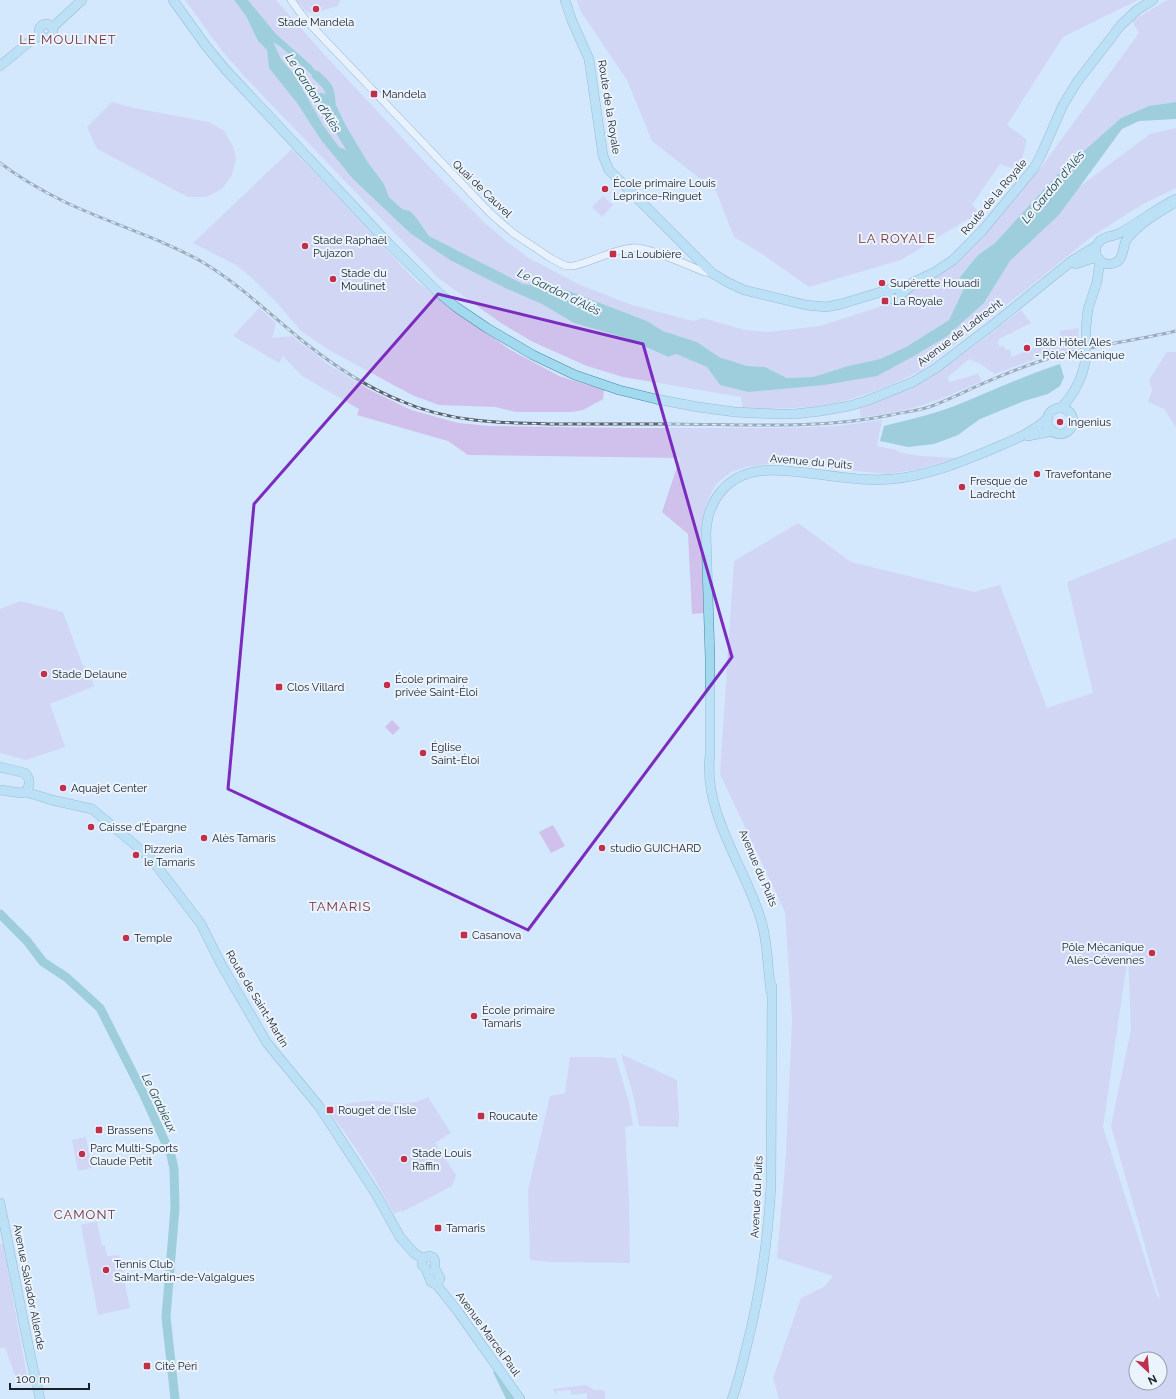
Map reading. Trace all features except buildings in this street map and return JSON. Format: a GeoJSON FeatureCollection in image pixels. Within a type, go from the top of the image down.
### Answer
{"type":"FeatureCollection","features":[{"type":"Feature","properties":{"kind":"main road"},"geometry":{"type":"LineString","coordinates":[[50,26],[75,0]]}},
{"type":"Feature","properties":{"kind":"main road"},"geometry":{"type":"LineString","coordinates":[[50,26],[82,0]]}},
{"type":"Feature","properties":{"kind":"main road","name":"Avenue de Ladrecht"},"geometry":{"type":"LineString","coordinates":[[174,0],[206,46],[225,69],[389,244],[439,293],[456,307],[487,328],[533,355],[575,375],[619,390],[691,406],[735,412],[795,414],[849,406],[891,392],[913,382],[936,368],[963,349],[1073,260],[1096,246]]}},
{"type":"Feature","properties":{"kind":"main road","name":"Route de la Royale"},"geometry":{"type":"LineString","coordinates":[[565,0],[572,21],[589,59],[603,156],[609,170],[712,273],[726,282],[744,290],[806,305],[826,307],[841,304],[875,293],[895,292],[921,280],[953,260],[962,252],[1029,176],[1038,162],[1062,105],[1077,82],[1121,25],[1136,10],[1153,0]]}},
{"type":"Feature","properties":{"kind":"main road"},"geometry":{"type":"LineString","coordinates":[[0,66],[40,35],[39,30],[41,26],[44,24],[50,26]]}},
{"type":"Feature","properties":{"kind":"main road"},"geometry":{"type":"LineString","coordinates":[[1112,264],[1103,263],[1099,259],[1096,252],[1096,246],[1101,239],[1116,235],[1154,211],[1176,201]]}},
{"type":"Feature","properties":{"kind":"main road"},"geometry":{"type":"LineString","coordinates":[[1078,386],[1061,408],[1052,411],[1048,418],[1048,425],[1053,432],[1062,434],[1070,430],[1073,423],[1072,407],[1084,369],[1086,357],[1088,309],[1098,282],[1112,264],[1120,259],[1126,240],[1132,232],[1176,201]]}},
{"type":"Feature","properties":{"kind":"main road"},"geometry":{"type":"LineString","coordinates":[[1109,237],[1117,239],[1122,245],[1123,249]]}},
{"type":"Feature","properties":{"kind":"main road"},"geometry":{"type":"LineString","coordinates":[[1098,282],[1099,259]]}},
{"type":"Feature","properties":{"kind":"main road","name":"Avenue de Ladrecht"},"geometry":{"type":"LineString","coordinates":[[1050,279],[1079,262],[1099,259]]}},
{"type":"Feature","properties":{"kind":"main road"},"geometry":{"type":"LineString","coordinates":[[1061,408],[1069,411],[1072,416]]}},
{"type":"Feature","properties":{"kind":"main road","name":"Avenue du Puits"},"geometry":{"type":"LineString","coordinates":[[1023,437],[1048,418]]}},
{"type":"Feature","properties":{"kind":"main road","name":"Avenue du Puits"},"geometry":{"type":"LineString","coordinates":[[732,1399],[741,1371],[756,1308],[763,1270],[769,1217],[771,1185],[770,1129],[772,1078],[771,992],[773,980],[772,957],[767,923],[754,885],[724,819],[716,790],[710,755],[710,658],[707,521],[715,498],[733,480],[746,474],[761,470],[858,478],[891,479],[924,474],[1023,437],[1053,432]]}},
{"type":"Feature","properties":{"kind":"main road"},"geometry":{"type":"LineString","coordinates":[[0,767],[25,773],[29,778],[28,789]]}},
{"type":"Feature","properties":{"kind":"main road","name":"Route de Saint-Martin"},"geometry":{"type":"LineString","coordinates":[[0,790],[21,793],[28,789],[36,794],[52,800],[92,809],[153,861],[201,924],[267,1044],[318,1105],[376,1194],[400,1237],[414,1253],[422,1258]]}},
{"type":"Feature","properties":{"kind":"main road","name":"Avenue Salvador Allende"},"geometry":{"type":"LineString","coordinates":[[0,1203],[40,1399]]}},
{"type":"Feature","properties":{"kind":"main road","name":"Avenue Marcel Paul"},"geometry":{"type":"LineString","coordinates":[[422,1258],[422,1265],[426,1269],[431,1282],[436,1284],[459,1312],[520,1399]]}},
{"type":"Feature","properties":{"kind":"street","name":"Quai de Cauvel"},"geometry":{"type":"LineString","coordinates":[[291,0],[304,18],[470,194],[503,225],[552,259],[566,266],[573,266],[622,249],[634,247],[651,251],[705,272],[712,273]]}},
{"type":"Feature","properties":{"kind":"highlighted area"},"geometry":{"type":"Polygon","coordinates":[[[438,294],[643,344],[732,657],[528,930],[228,789],[254,504],[438,294]]]}},
{"type":"Feature","properties":{"kind":"shaded area"},"geometry":{"type":"Polygon","coordinates":[[[185,0],[234,0],[246,16],[258,41],[267,50],[269,68],[297,103],[321,140],[353,179],[410,233],[505,288],[626,338],[667,357],[676,354],[707,367],[720,385],[748,392],[914,356],[946,337],[984,303],[1010,261],[1059,215],[1079,187],[1150,134],[1176,128],[1176,188],[1143,204],[1091,237],[1032,285],[920,371],[873,392],[836,403],[794,408],[743,409],[741,397],[623,377],[587,366],[533,342],[501,323],[438,278],[244,76],[222,51],[185,0]]]}},
{"type":"Feature","properties":{"kind":"shaded area"},"geometry":{"type":"Polygon","coordinates":[[[248,0],[276,0],[321,51],[436,174],[484,222],[529,258],[580,285],[632,305],[693,321],[702,318],[745,330],[769,332],[820,326],[879,307],[887,301],[893,303],[905,296],[912,289],[948,268],[986,233],[1042,166],[1139,33],[1132,21],[1167,0],[1176,0],[1176,102],[1149,106],[1121,118],[1058,174],[995,243],[978,255],[959,277],[968,280],[949,320],[906,347],[880,359],[848,366],[813,377],[787,378],[765,367],[747,366],[719,357],[697,342],[663,331],[647,321],[556,286],[523,284],[429,236],[410,211],[402,209],[389,197],[384,184],[367,161],[345,124],[331,94],[336,132],[346,151],[339,147],[323,125],[294,74],[281,59],[272,41],[324,82],[311,65],[276,34],[248,0]]]}},
{"type":"Feature","properties":{"kind":"shaded area","name":"Stade Mandela"},"geometry":{"type":"Polygon","coordinates":[[[296,0],[340,0],[338,6],[314,13],[307,12],[296,0]]]}},
{"type":"Feature","properties":{"kind":"shaded area"},"geometry":{"type":"Polygon","coordinates":[[[577,0],[1138,0],[1063,37],[1007,125],[1027,140],[1019,171],[1000,164],[972,205],[985,217],[976,227],[968,219],[901,260],[809,287],[762,254],[734,237],[716,191],[652,141],[627,80],[581,12],[577,0]]]}},
{"type":"Feature","properties":{"kind":"shaded area"},"geometry":{"type":"Polygon","coordinates":[[[112,102],[134,108],[209,122],[224,131],[233,146],[236,159],[232,175],[222,189],[206,197],[188,197],[97,149],[87,127],[112,102]]]}},
{"type":"Feature","properties":{"kind":"shaded area","name":"Stade du Moulinet"},"geometry":{"type":"Polygon","coordinates":[[[292,149],[416,281],[509,349],[559,376],[604,390],[603,399],[583,410],[572,412],[516,412],[495,407],[439,405],[412,395],[329,350],[301,331],[279,305],[250,276],[236,265],[193,243],[292,149]]]}},
{"type":"Feature","properties":{"kind":"shaded area"},"geometry":{"type":"Polygon","coordinates":[[[603,196],[613,205],[602,217],[592,207],[603,196]]]}},
{"type":"Feature","properties":{"kind":"shaded area"},"geometry":{"type":"Polygon","coordinates":[[[259,308],[276,323],[272,338],[292,336],[329,365],[370,390],[411,410],[458,423],[490,426],[790,428],[837,426],[882,420],[877,446],[896,450],[901,453],[921,456],[957,458],[919,469],[888,474],[780,464],[766,464],[747,467],[731,472],[716,484],[707,502],[701,528],[704,613],[692,614],[688,534],[662,512],[680,458],[468,455],[448,441],[357,415],[359,409],[302,376],[283,356],[279,363],[233,336],[259,308]]]}},
{"type":"Feature","properties":{"kind":"shaded area"},"geometry":{"type":"Polygon","coordinates":[[[1021,310],[1031,323],[999,339],[998,343],[1000,347],[1003,345],[1005,349],[1010,350],[1012,357],[1061,337],[1059,331],[1079,328],[1078,348],[1041,357],[995,374],[979,363],[969,359],[947,378],[950,382],[978,374],[982,381],[924,404],[899,411],[861,418],[859,405],[890,397],[928,378],[960,357],[1021,310]]]}},
{"type":"Feature","properties":{"kind":"shaded area"},"geometry":{"type":"Polygon","coordinates":[[[1167,352],[1176,352],[1176,427],[1164,409],[1148,402],[1152,390],[1149,380],[1167,352]]]}},
{"type":"Feature","properties":{"kind":"shaded area"},"geometry":{"type":"Polygon","coordinates":[[[798,523],[851,562],[974,592],[1000,585],[1047,708],[1093,693],[1067,582],[1176,538],[1176,1399],[779,1399],[773,1378],[801,1298],[824,1287],[833,1276],[777,1258],[786,1154],[792,1019],[785,912],[720,774],[734,561],[798,523]],[[1128,955],[1103,1127],[1157,1296],[1160,1299],[1111,1126],[1131,1029],[1128,955]]]}},
{"type":"Feature","properties":{"kind":"shaded area","name":"Stade Delaune"},"geometry":{"type":"Polygon","coordinates":[[[20,601],[63,612],[81,661],[95,686],[50,704],[65,747],[26,760],[0,753],[0,609],[20,601]]]}},
{"type":"Feature","properties":{"kind":"shaded area"},"geometry":{"type":"Polygon","coordinates":[[[392,720],[400,728],[393,735],[385,727],[392,720]]]}},
{"type":"Feature","properties":{"kind":"shaded area"},"geometry":{"type":"Polygon","coordinates":[[[553,825],[565,846],[551,853],[539,832],[553,825]]]}},
{"type":"Feature","properties":{"kind":"shaded area"},"geometry":{"type":"Polygon","coordinates":[[[621,1054],[677,1080],[678,1127],[639,1126],[634,1098],[621,1054]]]}},
{"type":"Feature","properties":{"kind":"shaded area"},"geometry":{"type":"Polygon","coordinates":[[[570,1057],[616,1058],[629,1102],[633,1125],[625,1127],[629,1200],[630,1263],[551,1262],[530,1260],[528,1190],[550,1096],[565,1093],[570,1057]]]}},
{"type":"Feature","properties":{"kind":"shaded area","name":"Stade Louis Raffin"},"geometry":{"type":"Polygon","coordinates":[[[428,1097],[451,1133],[435,1143],[456,1175],[452,1186],[402,1212],[401,1210],[394,1214],[363,1160],[326,1108],[367,1101],[407,1103],[428,1097]]]}},
{"type":"Feature","properties":{"kind":"shaded area","name":"Parc Multi-Sports Claude Petit"},"geometry":{"type":"Polygon","coordinates":[[[86,1137],[92,1168],[78,1171],[72,1140],[86,1137]]]}},
{"type":"Feature","properties":{"kind":"shaded area","name":"Tennis Club Saint-Martin-de-Valgalgues"},"geometry":{"type":"Polygon","coordinates":[[[97,1221],[102,1246],[105,1245],[107,1256],[119,1255],[130,1308],[98,1315],[81,1225],[97,1221]]]}},
{"type":"Feature","properties":{"kind":"shaded area"},"geometry":{"type":"Polygon","coordinates":[[[0,1243],[3,1244],[27,1376],[17,1380],[5,1348],[0,1348],[0,1243]]]}},
{"type":"Feature","properties":{"kind":"shaded area"},"geometry":{"type":"Polygon","coordinates":[[[586,1385],[594,1390],[605,1391],[605,1399],[587,1399],[587,1393],[571,1395],[571,1390],[556,1391],[557,1397],[553,1389],[586,1385]]]}},
{"type":"Feature","properties":{"kind":"water"},"geometry":{"type":"Polygon","coordinates":[[[234,0],[248,0],[276,34],[311,65],[325,83],[311,74],[273,42],[281,59],[294,74],[323,125],[339,147],[346,150],[315,97],[316,93],[323,93],[328,97],[331,94],[345,124],[367,161],[384,184],[389,197],[402,209],[410,211],[429,236],[523,284],[556,286],[647,321],[663,331],[697,342],[719,357],[747,366],[765,367],[787,378],[813,377],[848,366],[880,359],[906,347],[949,320],[968,280],[959,278],[978,255],[995,243],[1058,174],[1121,118],[1149,106],[1176,102],[1176,119],[1139,121],[1122,129],[1059,215],[1010,261],[984,303],[946,337],[877,376],[824,385],[748,392],[720,385],[707,367],[676,354],[668,357],[626,338],[574,323],[542,304],[505,288],[450,260],[410,233],[353,179],[321,140],[297,103],[269,68],[267,50],[258,41],[246,16],[234,0]]]}},
{"type":"Feature","properties":{"kind":"water"},"geometry":{"type":"Polygon","coordinates":[[[1060,364],[1064,377],[1060,386],[1048,394],[1024,401],[980,419],[958,435],[934,444],[908,447],[880,441],[884,426],[952,407],[1019,379],[1060,364]]]}},
{"type":"Feature","properties":{"kind":"water"},"geometry":{"type":"Polygon","coordinates":[[[495,1370],[514,1398],[513,1399],[506,1399],[493,1372],[495,1370]]]}},
{"type":"Feature","properties":{"kind":"waterway","name":"Le Gardon d'Alès"},"geometry":{"type":"LineString","coordinates":[[316,75],[328,88],[331,105]]}},
{"type":"Feature","properties":{"kind":"waterway","name":"Le Grabieux"},"geometry":{"type":"LineString","coordinates":[[0,914],[27,941],[43,962],[66,977],[100,1008],[143,1093],[171,1155],[174,1169],[175,1208],[166,1317],[175,1399]]}},
{"type":"Feature","properties":{"kind":"railway"},"geometry":{"type":"LineString","coordinates":[[0,163],[31,184],[65,202],[171,246],[204,263],[231,281],[315,351],[338,367],[375,389],[420,408],[458,418],[536,424],[778,425],[835,423],[863,420],[929,407],[1008,373],[1053,357],[1092,347],[1176,331]]}},
{"type":"Feature","properties":{"kind":"place","name":"Stade Mandela"},"geometry":{"type":"Point","coordinates":[316,9]}},
{"type":"Feature","properties":{"kind":"place","name":"Mandela"},"geometry":{"type":"Point","coordinates":[374,94]}},
{"type":"Feature","properties":{"kind":"place","name":"École primaire Louis Leprince-Ringuet"},"geometry":{"type":"Point","coordinates":[605,189]}},
{"type":"Feature","properties":{"kind":"place","name":"Stade Raphaël Pujazon"},"geometry":{"type":"Point","coordinates":[305,246]}},
{"type":"Feature","properties":{"kind":"place","name":"La Loubière"},"geometry":{"type":"Point","coordinates":[613,254]}},
{"type":"Feature","properties":{"kind":"place","name":"Stade du Moulinet"},"geometry":{"type":"Point","coordinates":[333,279]}},
{"type":"Feature","properties":{"kind":"place","name":"Supérette Houadi"},"geometry":{"type":"Point","coordinates":[882,283]}},
{"type":"Feature","properties":{"kind":"place","name":"La Royale"},"geometry":{"type":"Point","coordinates":[885,301]}},
{"type":"Feature","properties":{"kind":"place","name":"B&b Hôtel Ales - Pôle Mécanique"},"geometry":{"type":"Point","coordinates":[1027,348]}},
{"type":"Feature","properties":{"kind":"place","name":"Ingenius"},"geometry":{"type":"Point","coordinates":[1060,422]}},
{"type":"Feature","properties":{"kind":"place","name":"Travefontane"},"geometry":{"type":"Point","coordinates":[1037,474]}},
{"type":"Feature","properties":{"kind":"place","name":"Fresque de Ladrecht"},"geometry":{"type":"Point","coordinates":[962,487]}},
{"type":"Feature","properties":{"kind":"place","name":"Stade Delaune"},"geometry":{"type":"Point","coordinates":[44,674]}},
{"type":"Feature","properties":{"kind":"place","name":"École primaire privée Saint-Éloi"},"geometry":{"type":"Point","coordinates":[387,685]}},
{"type":"Feature","properties":{"kind":"place","name":"Clos Villard"},"geometry":{"type":"Point","coordinates":[279,687]}},
{"type":"Feature","properties":{"kind":"place","name":"Église Saint-Éloi"},"geometry":{"type":"Point","coordinates":[423,753]}},
{"type":"Feature","properties":{"kind":"place","name":"Aquajet Center"},"geometry":{"type":"Point","coordinates":[63,788]}},
{"type":"Feature","properties":{"kind":"place","name":"Caisse d'Épargne"},"geometry":{"type":"Point","coordinates":[91,827]}},
{"type":"Feature","properties":{"kind":"place","name":"Alès Tamaris"},"geometry":{"type":"Point","coordinates":[204,838]}},
{"type":"Feature","properties":{"kind":"place","name":"studio GUICHARD"},"geometry":{"type":"Point","coordinates":[602,848]}},
{"type":"Feature","properties":{"kind":"place","name":"Pizzeria le Tamaris"},"geometry":{"type":"Point","coordinates":[136,855]}},
{"type":"Feature","properties":{"kind":"place","name":"Casanova"},"geometry":{"type":"Point","coordinates":[464,935]}},
{"type":"Feature","properties":{"kind":"place","name":"Temple"},"geometry":{"type":"Point","coordinates":[126,938]}},
{"type":"Feature","properties":{"kind":"place","name":"Pôle Mécanique Alès-Cévennes"},"geometry":{"type":"Point","coordinates":[1152,953]}},
{"type":"Feature","properties":{"kind":"place","name":"École primaire Tamaris"},"geometry":{"type":"Point","coordinates":[474,1016]}},
{"type":"Feature","properties":{"kind":"place","name":"Rouget de l'Isle"},"geometry":{"type":"Point","coordinates":[330,1110]}},
{"type":"Feature","properties":{"kind":"place","name":"Roucaute"},"geometry":{"type":"Point","coordinates":[481,1116]}},
{"type":"Feature","properties":{"kind":"place","name":"Brassens"},"geometry":{"type":"Point","coordinates":[99,1130]}},
{"type":"Feature","properties":{"kind":"place","name":"Parc Multi-Sports Claude Petit"},"geometry":{"type":"Point","coordinates":[82,1154]}},
{"type":"Feature","properties":{"kind":"place","name":"Stade Louis Raffin"},"geometry":{"type":"Point","coordinates":[404,1159]}},
{"type":"Feature","properties":{"kind":"place","name":"Tamaris"},"geometry":{"type":"Point","coordinates":[438,1228]}},
{"type":"Feature","properties":{"kind":"place","name":"Tennis Club Saint-Martin-de-Valgalgues"},"geometry":{"type":"Point","coordinates":[106,1270]}},
{"type":"Feature","properties":{"kind":"place","name":"Cité Péri"},"geometry":{"type":"Point","coordinates":[147,1366]}},
{"type":"Feature","properties":{"kind":"district","name":"LE MOULINET"},"geometry":{"type":"Point","coordinates":[68,39]}},
{"type":"Feature","properties":{"kind":"district","name":"LA ROYALE"},"geometry":{"type":"Point","coordinates":[897,238]}},
{"type":"Feature","properties":{"kind":"district","name":"TAMARIS"},"geometry":{"type":"Point","coordinates":[340,906]}},
{"type":"Feature","properties":{"kind":"district","name":"CAMONT"},"geometry":{"type":"Point","coordinates":[85,1214]}}]}
